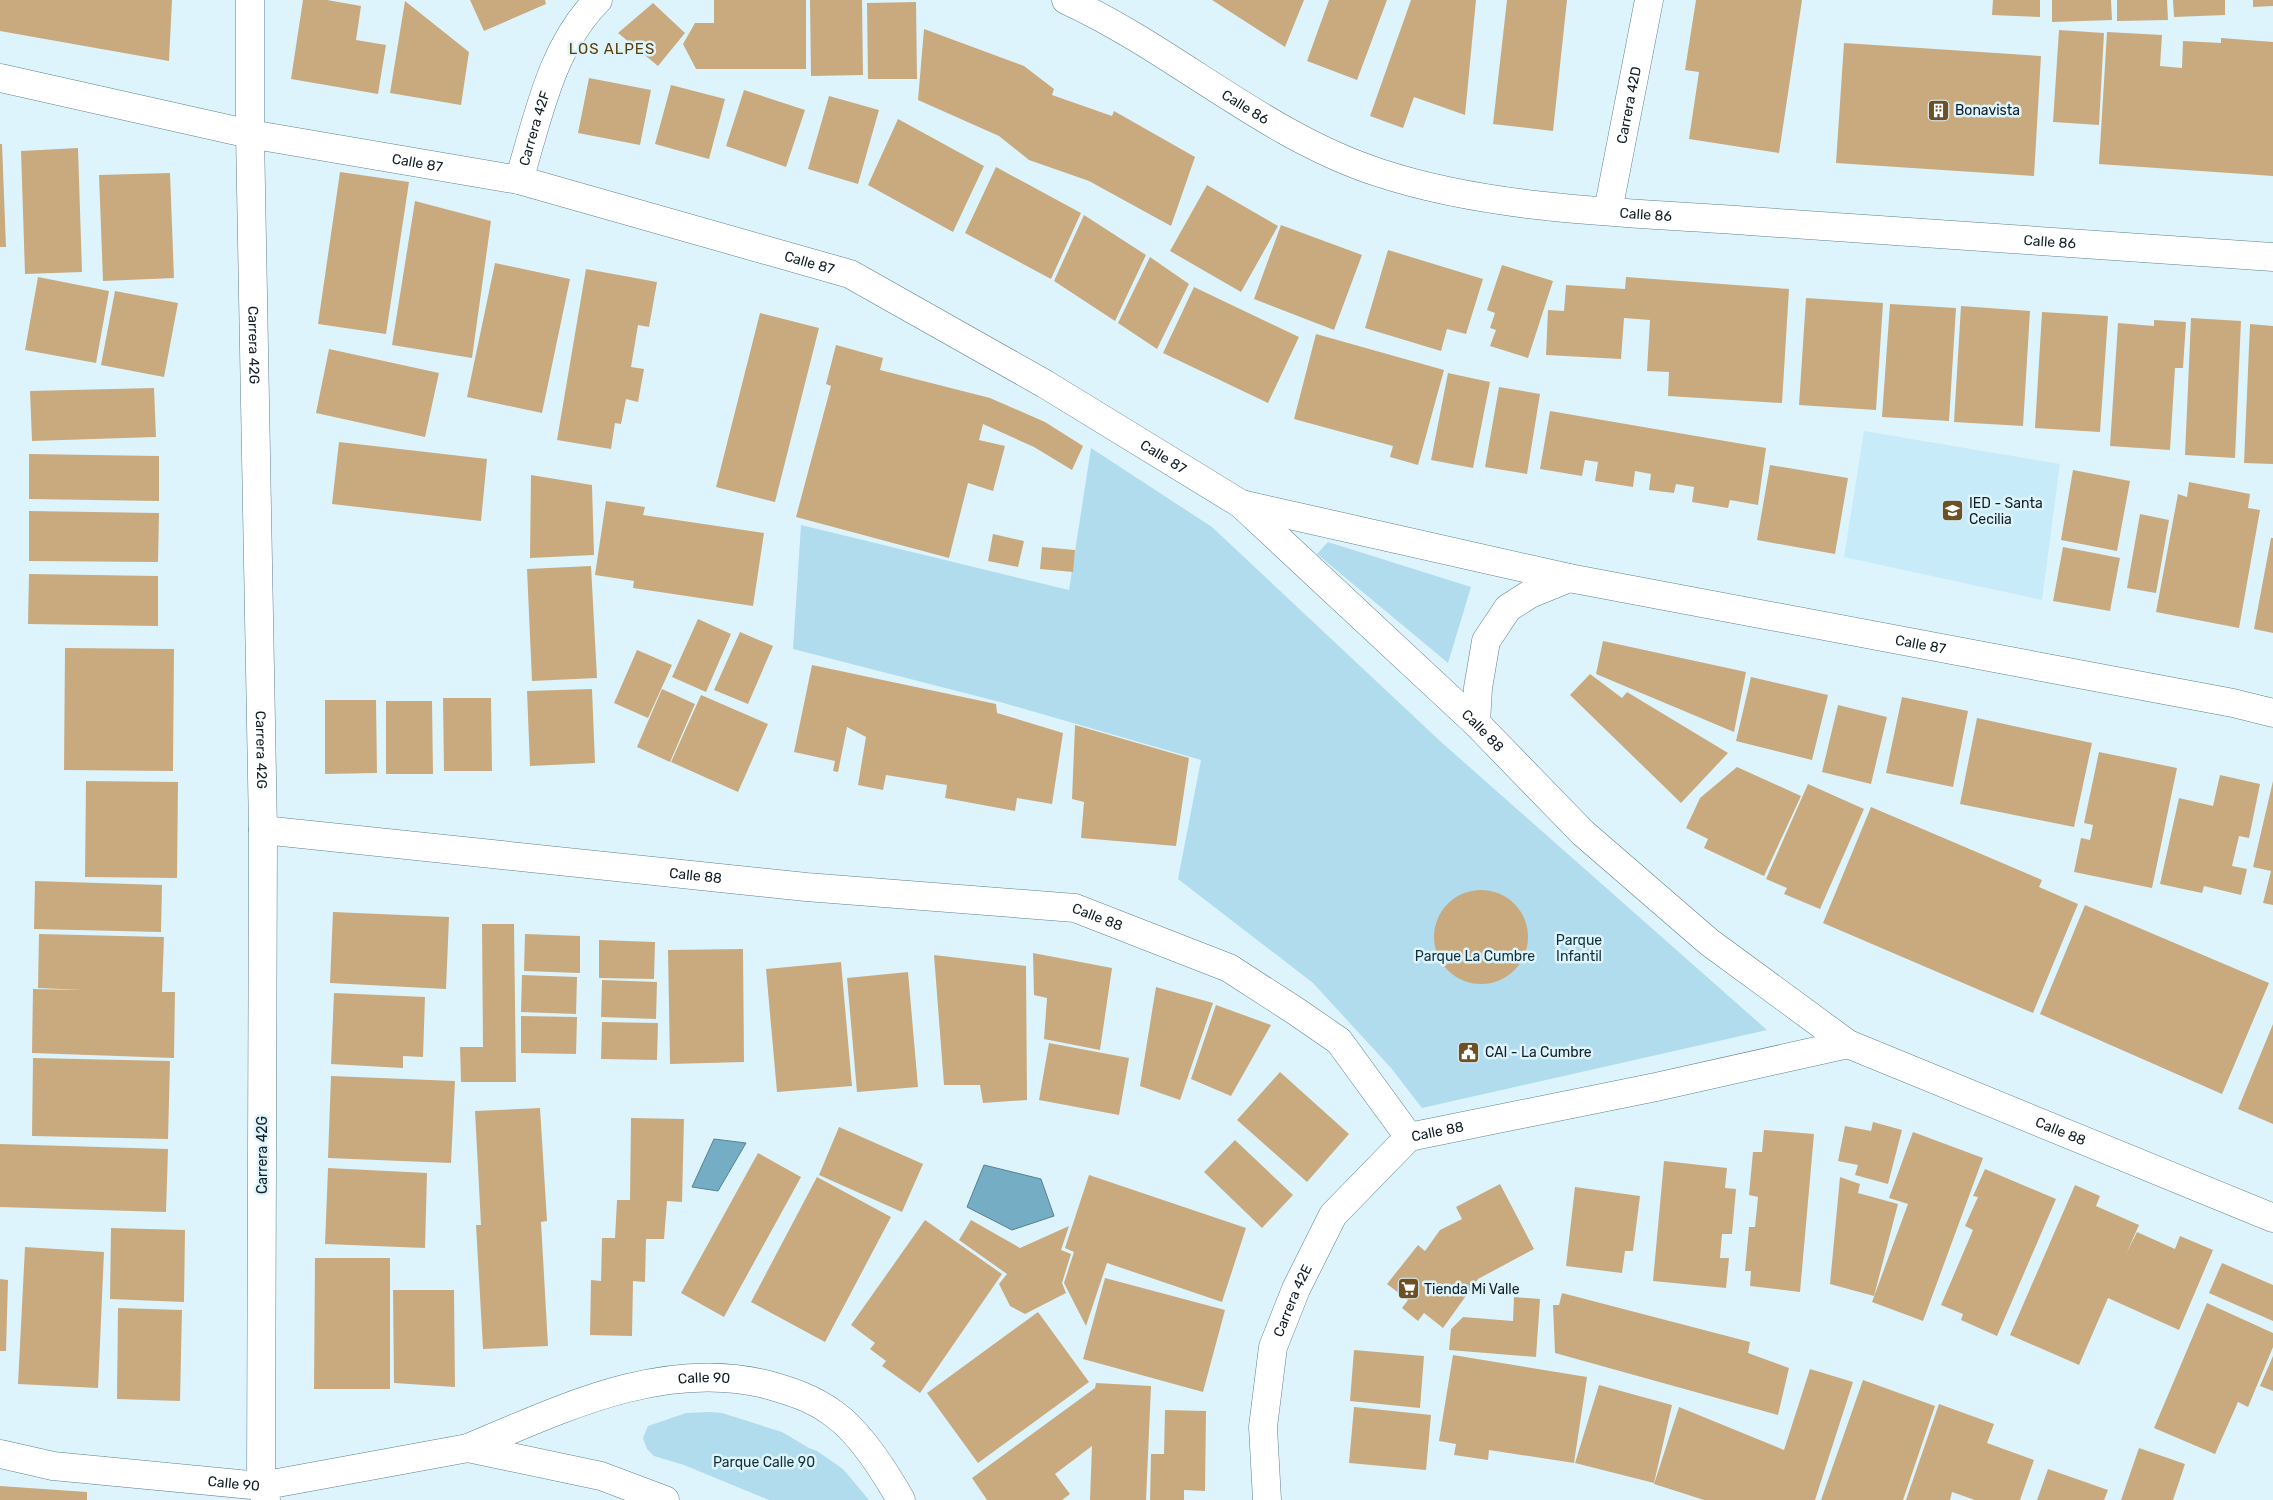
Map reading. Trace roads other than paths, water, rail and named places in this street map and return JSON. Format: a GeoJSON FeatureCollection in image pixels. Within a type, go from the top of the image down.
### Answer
{"type":"FeatureCollection","features":[{"type":"Feature","properties":{"kind":"street","name":"Carrera 42G"},"geometry":{"type":"LineString","coordinates":[[250,0],[250,134],[263,830],[264,1493]]}},
{"type":"Feature","properties":{"kind":"street","name":"Carrera 42F"},"geometry":{"type":"LineString","coordinates":[[519,180],[550,78],[567,43],[586,12],[598,0]]}},
{"type":"Feature","properties":{"kind":"street","name":"Calle 86"},"geometry":{"type":"LineString","coordinates":[[1066,0],[1166,55],[1245,108],[1310,145],[1379,173],[1458,194],[1608,211],[2273,258]]}},
{"type":"Feature","properties":{"kind":"street","name":"Carrera 42D"},"geometry":{"type":"LineString","coordinates":[[1608,211],[1649,0]]}},
{"type":"Feature","properties":{"kind":"street","name":"Calle 87"},"geometry":{"type":"LineString","coordinates":[[0,78],[250,134],[519,180],[850,274],[1045,384],[1241,504],[1569,578],[2233,703],[2273,713]]}},
{"type":"Feature","properties":{"kind":"street","name":"Calle 88"},"geometry":{"type":"LineString","coordinates":[[1241,504],[1476,723],[1583,833],[1709,942],[1848,1044],[2273,1218]]}},
{"type":"Feature","properties":{"kind":"street"},"geometry":{"type":"LineString","coordinates":[[1476,723],[1478,688],[1486,641],[1508,608],[1530,594],[1569,578]]}},
{"type":"Feature","properties":{"kind":"street","name":"Calle 88"},"geometry":{"type":"LineString","coordinates":[[263,830],[806,887],[1075,908],[1229,968],[1298,1012],[1339,1041],[1408,1136],[1646,1089],[1848,1044]]}},
{"type":"Feature","properties":{"kind":"street","name":"Carrera 42E"},"geometry":{"type":"LineString","coordinates":[[1267,1500],[1263,1427],[1273,1347],[1296,1289],[1333,1214],[1408,1136]]}},
{"type":"Feature","properties":{"kind":"street","name":"Calle 90"},"geometry":{"type":"LineString","coordinates":[[0,1454],[53,1466],[264,1493],[468,1448],[558,1410],[633,1386],[696,1376],[745,1380],[797,1392],[835,1414],[863,1443],[901,1500]]}},
{"type":"Feature","properties":{"kind":"street","name":"Calle 90"},"geometry":{"type":"LineString","coordinates":[[468,1448],[601,1476],[665,1500]]}},
{"type":"Feature","properties":{"kind":"place","name":"Bonavista"},"geometry":{"type":"Point","coordinates":[1939,110]}},
{"type":"Feature","properties":{"kind":"place","name":"IED - Santa Cecilia"},"geometry":{"type":"Point","coordinates":[1953,511]}},
{"type":"Feature","properties":{"kind":"place","name":"CAI - La Cumbre"},"geometry":{"type":"Point","coordinates":[1469,1052]}},
{"type":"Feature","properties":{"kind":"place","name":"Tienda Mi Valle"},"geometry":{"type":"Point","coordinates":[1408,1289]}},
{"type":"Feature","properties":{"kind":"district","name":"LOS ALPES"},"geometry":{"type":"Point","coordinates":[612,49]}},
{"type":"Feature","properties":{"kind":"park label","name":"Parque Infantil"},"geometry":{"type":"Point","coordinates":[1579,948]}},
{"type":"Feature","properties":{"kind":"park label","name":"Parque La Cumbre"},"geometry":{"type":"Point","coordinates":[1475,956]}},
{"type":"Feature","properties":{"kind":"park label","name":"Parque Calle 90"},"geometry":{"type":"Point","coordinates":[764,1462]}}]}
